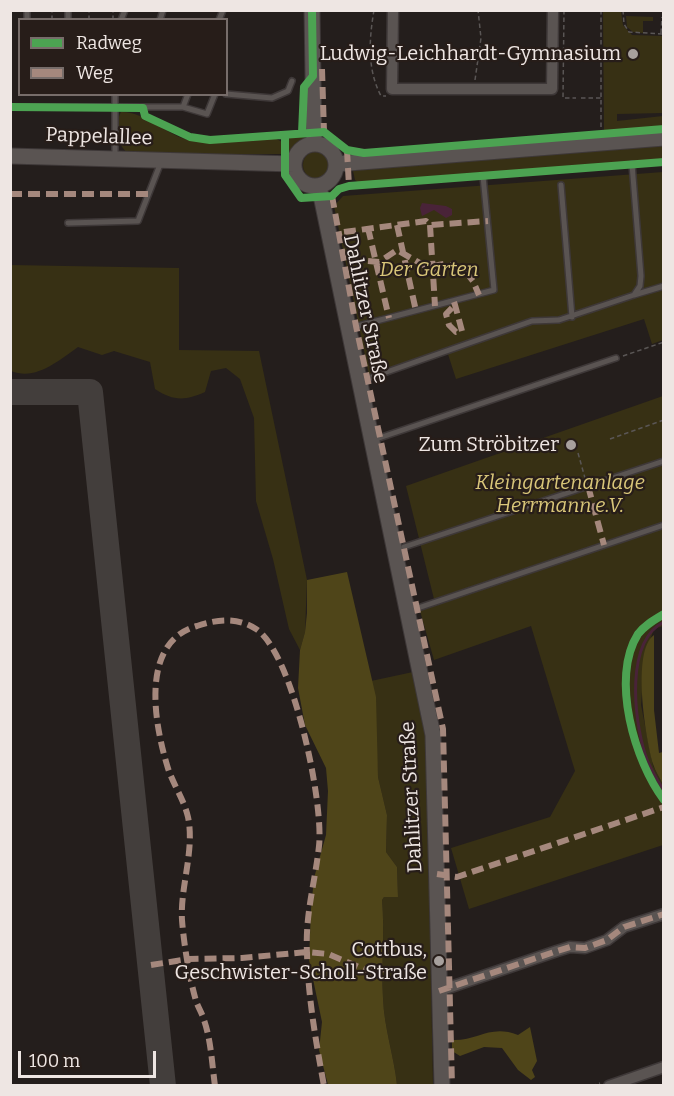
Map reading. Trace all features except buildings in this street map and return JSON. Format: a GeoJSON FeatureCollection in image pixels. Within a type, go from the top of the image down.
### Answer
{"type":"FeatureCollection","features":[{"type":"Feature","properties":{"kind":"street"},"geometry":{"type":"LineString","coordinates":[[312,10],[314,144]]}},
{"type":"Feature","properties":{"kind":"street"},"geometry":{"type":"LineString","coordinates":[[393,10],[392,89],[475,90],[552,89],[553,10]]}},
{"type":"Feature","properties":{"kind":"street"},"geometry":{"type":"LineString","coordinates":[[336,164],[663,138]]}},
{"type":"Feature","properties":{"kind":"street"},"geometry":{"type":"LineString","coordinates":[[314,144],[328,149],[336,164],[330,180],[319,186],[306,184],[300,180],[294,164],[301,150],[314,144]]}},
{"type":"Feature","properties":{"kind":"street","name":"Pappelallee"},"geometry":{"type":"LineString","coordinates":[[10,156],[294,164]]}},
{"type":"Feature","properties":{"kind":"street","name":"Dahlitzer Straße"},"geometry":{"type":"LineString","coordinates":[[319,186],[433,735],[442,1086]]}},
{"type":"Feature","properties":{"kind":"street"},"geometry":{"type":"LineString","coordinates":[[440,991],[557,951],[585,948],[607,940],[624,927],[663,914]]}},
{"type":"Feature","properties":{"kind":"street"},"geometry":{"type":"LineString","coordinates":[[609,1086],[663,1066]]}},
{"type":"Feature","properties":{"kind":"lane"},"geometry":{"type":"LineString","coordinates":[[228,94],[272,98],[288,91],[292,81]]}},
{"type":"Feature","properties":{"kind":"lane"},"geometry":{"type":"LineString","coordinates":[[115,158],[116,96]]}},
{"type":"Feature","properties":{"kind":"lane"},"geometry":{"type":"LineString","coordinates":[[183,107],[187,96]]}},
{"type":"Feature","properties":{"kind":"lane"},"geometry":{"type":"LineString","coordinates":[[10,107],[183,107],[207,114],[214,96]]}},
{"type":"Feature","properties":{"kind":"lane"},"geometry":{"type":"LineString","coordinates":[[68,224],[138,221],[161,160]]}},
{"type":"Feature","properties":{"kind":"lane"},"geometry":{"type":"LineString","coordinates":[[632,165],[641,276],[640,286],[634,296]]}},
{"type":"Feature","properties":{"kind":"lane"},"geometry":{"type":"LineString","coordinates":[[348,328],[494,290],[483,176]]}},
{"type":"Feature","properties":{"kind":"lane"},"geometry":{"type":"LineString","coordinates":[[561,185],[572,317]]}},
{"type":"Feature","properties":{"kind":"lane"},"geometry":{"type":"LineString","coordinates":[[359,381],[532,321],[572,317],[663,286]]}},
{"type":"Feature","properties":{"kind":"lane"},"geometry":{"type":"LineString","coordinates":[[372,440],[616,358]]}},
{"type":"Feature","properties":{"kind":"lane"},"geometry":{"type":"LineString","coordinates":[[404,547],[663,461]]}},
{"type":"Feature","properties":{"kind":"lane"},"geometry":{"type":"LineString","coordinates":[[408,612],[663,525]]}},
{"type":"Feature","properties":{"kind":"path"},"geometry":{"type":"LineString","coordinates":[[374,10],[371,30],[371,76],[381,96]]}},
{"type":"Feature","properties":{"kind":"path"},"geometry":{"type":"LineString","coordinates":[[475,90],[481,38],[478,10]]}},
{"type":"Feature","properties":{"kind":"path"},"geometry":{"type":"LineString","coordinates":[[564,10],[563,98],[576,98]]}},
{"type":"Feature","properties":{"kind":"path"},"geometry":{"type":"LineString","coordinates":[[601,10],[602,134]]}},
{"type":"Feature","properties":{"kind":"path"},"geometry":{"type":"LineString","coordinates":[[623,10],[624,24],[629,32],[662,34],[662,17]]}},
{"type":"Feature","properties":{"kind":"path"},"geometry":{"type":"LineString","coordinates":[[581,98],[601,98]]}},
{"type":"Feature","properties":{"kind":"path"},"geometry":{"type":"LineString","coordinates":[[616,358],[663,342]]}},
{"type":"Feature","properties":{"kind":"path"},"geometry":{"type":"LineString","coordinates":[[610,439],[663,420]]}},
{"type":"Feature","properties":{"kind":"path"},"geometry":{"type":"LineString","coordinates":[[578,453],[588,486]]}},
{"type":"Feature","properties":{"kind":"path"},"geometry":{"type":"LineString","coordinates":[[663,614],[649,623],[639,634],[632,649],[627,696],[638,753],[648,780],[663,800]]}},
{"type":"Feature","properties":{"kind":"green space","name":"Ludwig-Leichhardt-Gymnasium"},"geometry":{"type":"Polygon","coordinates":[[[603,11],[621,11],[623,25],[632,35],[663,36],[663,113],[617,114],[617,121],[663,116],[663,126],[604,131],[603,11]]]}},
{"type":"Feature","properties":{"kind":"green space"},"geometry":{"type":"Polygon","coordinates":[[[626,16],[653,17],[653,21],[643,21],[643,33],[633,32],[627,27],[626,16]]]}},
{"type":"Feature","properties":{"kind":"green space"},"geometry":{"type":"Polygon","coordinates":[[[121,112],[137,115],[177,136],[196,141],[229,142],[273,137],[282,142],[283,154],[130,154],[125,151],[119,141],[117,123],[121,112]]]}},
{"type":"Feature","properties":{"kind":"green space"},"geometry":{"type":"Polygon","coordinates":[[[306,136],[297,149],[287,155],[286,141],[289,138],[306,136]]]}},
{"type":"Feature","properties":{"kind":"green space"},"geometry":{"type":"Polygon","coordinates":[[[663,143],[663,159],[360,184],[355,180],[353,171],[409,163],[663,143]]]}},
{"type":"Feature","properties":{"kind":"green space"},"geometry":{"type":"Polygon","coordinates":[[[317,151],[327,155],[331,165],[327,175],[317,179],[307,175],[303,165],[307,155],[317,151]]]}},
{"type":"Feature","properties":{"kind":"green space","name":"Der Garten"},"geometry":{"type":"Polygon","coordinates":[[[663,172],[663,340],[652,344],[644,319],[456,379],[446,348],[369,375],[334,206],[343,196],[663,172]]]}},
{"type":"Feature","properties":{"kind":"green space"},"geometry":{"type":"Polygon","coordinates":[[[10,265],[179,268],[179,350],[259,351],[307,580],[305,632],[300,650],[289,629],[273,559],[256,501],[254,418],[240,379],[226,368],[211,371],[205,392],[191,397],[173,398],[155,389],[150,362],[114,351],[102,355],[78,347],[55,363],[38,371],[20,373],[11,371],[10,265]]]}},
{"type":"Feature","properties":{"kind":"green space","name":"Kleingartenanlage Herrmann e.V."},"geometry":{"type":"Polygon","coordinates":[[[663,396],[663,522],[434,599],[406,486],[663,396]]]}},
{"type":"Feature","properties":{"kind":"green space"},"geometry":{"type":"Polygon","coordinates":[[[663,528],[663,626],[654,629],[645,654],[641,705],[653,766],[663,785],[663,845],[469,909],[451,848],[550,817],[575,771],[531,626],[434,660],[420,611],[663,528]]]}},
{"type":"Feature","properties":{"kind":"green space"},"geometry":{"type":"Polygon","coordinates":[[[413,672],[426,737],[433,1085],[397,1085],[383,998],[382,900],[384,897],[398,897],[397,867],[386,852],[387,815],[378,777],[371,681],[413,672]]]}},
{"type":"Feature","properties":{"kind":"shaded area"},"geometry":{"type":"Polygon","coordinates":[[[422,203],[446,206],[452,209],[452,215],[446,218],[434,210],[422,216],[420,208],[422,203]]]}},
{"type":"Feature","properties":{"kind":"shaded area"},"geometry":{"type":"Polygon","coordinates":[[[347,572],[376,697],[378,777],[387,815],[386,852],[397,867],[398,897],[384,897],[382,900],[384,1009],[397,1085],[328,1085],[319,1050],[322,1022],[309,960],[314,878],[326,835],[328,791],[326,768],[305,725],[298,688],[300,650],[307,613],[307,580],[347,572]]]}},
{"type":"Feature","properties":{"kind":"shaded area"},"geometry":{"type":"Polygon","coordinates":[[[654,635],[654,710],[659,753],[663,752],[663,785],[650,752],[642,696],[643,659],[647,644],[654,635]]]}},
{"type":"Feature","properties":{"kind":"shaded area"},"geometry":{"type":"Polygon","coordinates":[[[530,1027],[537,1061],[532,1070],[535,1077],[531,1080],[518,1070],[502,1048],[484,1047],[460,1056],[452,1051],[452,1040],[500,1031],[518,1035],[530,1027]]]}},
{"type":"Feature","properties":{"kind":"waterway"},"geometry":{"type":"LineString","coordinates":[[664,622],[652,632],[643,646],[636,682],[641,739],[649,764],[664,791]]}},
{"type":"Feature","properties":{"kind":"taxiway"},"geometry":{"type":"LineString","coordinates":[[10,392],[90,392],[163,1086]]}},
{"type":"Feature","properties":{"kind":"marked path"},"geometry":{"type":"LineString","coordinates":[[322,69],[324,132]]}},
{"type":"Feature","properties":{"kind":"marked path"},"geometry":{"type":"LineString","coordinates":[[347,150],[349,186]]}},
{"type":"Feature","properties":{"kind":"marked path"},"geometry":{"type":"LineString","coordinates":[[10,194],[148,194]]}},
{"type":"Feature","properties":{"kind":"marked path"},"geometry":{"type":"LineString","coordinates":[[332,196],[356,326],[443,729],[452,1086]]}},
{"type":"Feature","properties":{"kind":"marked path"},"geometry":{"type":"LineString","coordinates":[[344,232],[426,221],[430,225],[488,221]]}},
{"type":"Feature","properties":{"kind":"marked path"},"geometry":{"type":"LineString","coordinates":[[397,225],[416,311]]}},
{"type":"Feature","properties":{"kind":"marked path"},"geometry":{"type":"LineString","coordinates":[[430,225],[435,306]]}},
{"type":"Feature","properties":{"kind":"marked path"},"geometry":{"type":"LineString","coordinates":[[368,228],[389,318]]}},
{"type":"Feature","properties":{"kind":"marked path"},"geometry":{"type":"LineString","coordinates":[[368,261],[379,262],[397,250],[427,267],[444,264],[463,268],[473,281],[479,295]]}},
{"type":"Feature","properties":{"kind":"marked path"},"geometry":{"type":"LineString","coordinates":[[454,302],[455,305],[462,331],[456,332],[449,325],[446,314],[455,305]]}},
{"type":"Feature","properties":{"kind":"marked path"},"geometry":{"type":"LineString","coordinates":[[588,486],[604,545]]}},
{"type":"Feature","properties":{"kind":"marked path"},"geometry":{"type":"LineString","coordinates":[[215,1086],[208,1036],[193,991],[182,920],[190,830],[184,804],[169,772],[162,747],[158,727],[156,685],[159,666],[166,648],[179,635],[197,626],[227,620],[249,625],[270,643],[294,697],[311,765],[319,825],[319,846],[309,912],[307,953],[315,1036],[324,1086]]}},
{"type":"Feature","properties":{"kind":"marked path"},"geometry":{"type":"LineString","coordinates":[[437,874],[457,877],[664,807]]}},
{"type":"Feature","properties":{"kind":"marked path"},"geometry":{"type":"LineString","coordinates":[[439,991],[570,947],[585,948],[607,940],[624,927],[664,914]]}},
{"type":"Feature","properties":{"kind":"marked path"},"geometry":{"type":"LineString","coordinates":[[151,965],[189,959],[242,958],[307,952],[328,954],[368,971],[386,969]]}},
{"type":"Feature","properties":{"kind":"cycle path"},"geometry":{"type":"LineString","coordinates":[[302,133],[304,87],[313,76],[312,10]]}},
{"type":"Feature","properties":{"kind":"cycle path"},"geometry":{"type":"LineString","coordinates":[[10,107],[143,108],[145,116],[190,137],[210,140],[324,132],[347,150],[364,153],[664,129]]}},
{"type":"Feature","properties":{"kind":"cycle path"},"geometry":{"type":"LineString","coordinates":[[285,135],[285,175],[301,198],[332,196],[339,189],[349,186],[664,162]]}},
{"type":"Feature","properties":{"kind":"cycle path"},"geometry":{"type":"LineString","coordinates":[[664,614],[638,634],[630,652],[626,673],[626,696],[636,742],[653,784],[664,800]]}},
{"type":"Feature","properties":{"kind":"place","name":"Ludwig-Leichhardt-Gymnasium"},"geometry":{"type":"Point","coordinates":[633,54]}},
{"type":"Feature","properties":{"kind":"place","name":"Zum Ströbitzer"},"geometry":{"type":"Point","coordinates":[571,445]}},
{"type":"Feature","properties":{"kind":"place","name":"Cottbus, Geschwister-Scholl-Straße"},"geometry":{"type":"Point","coordinates":[439,961]}}]}
